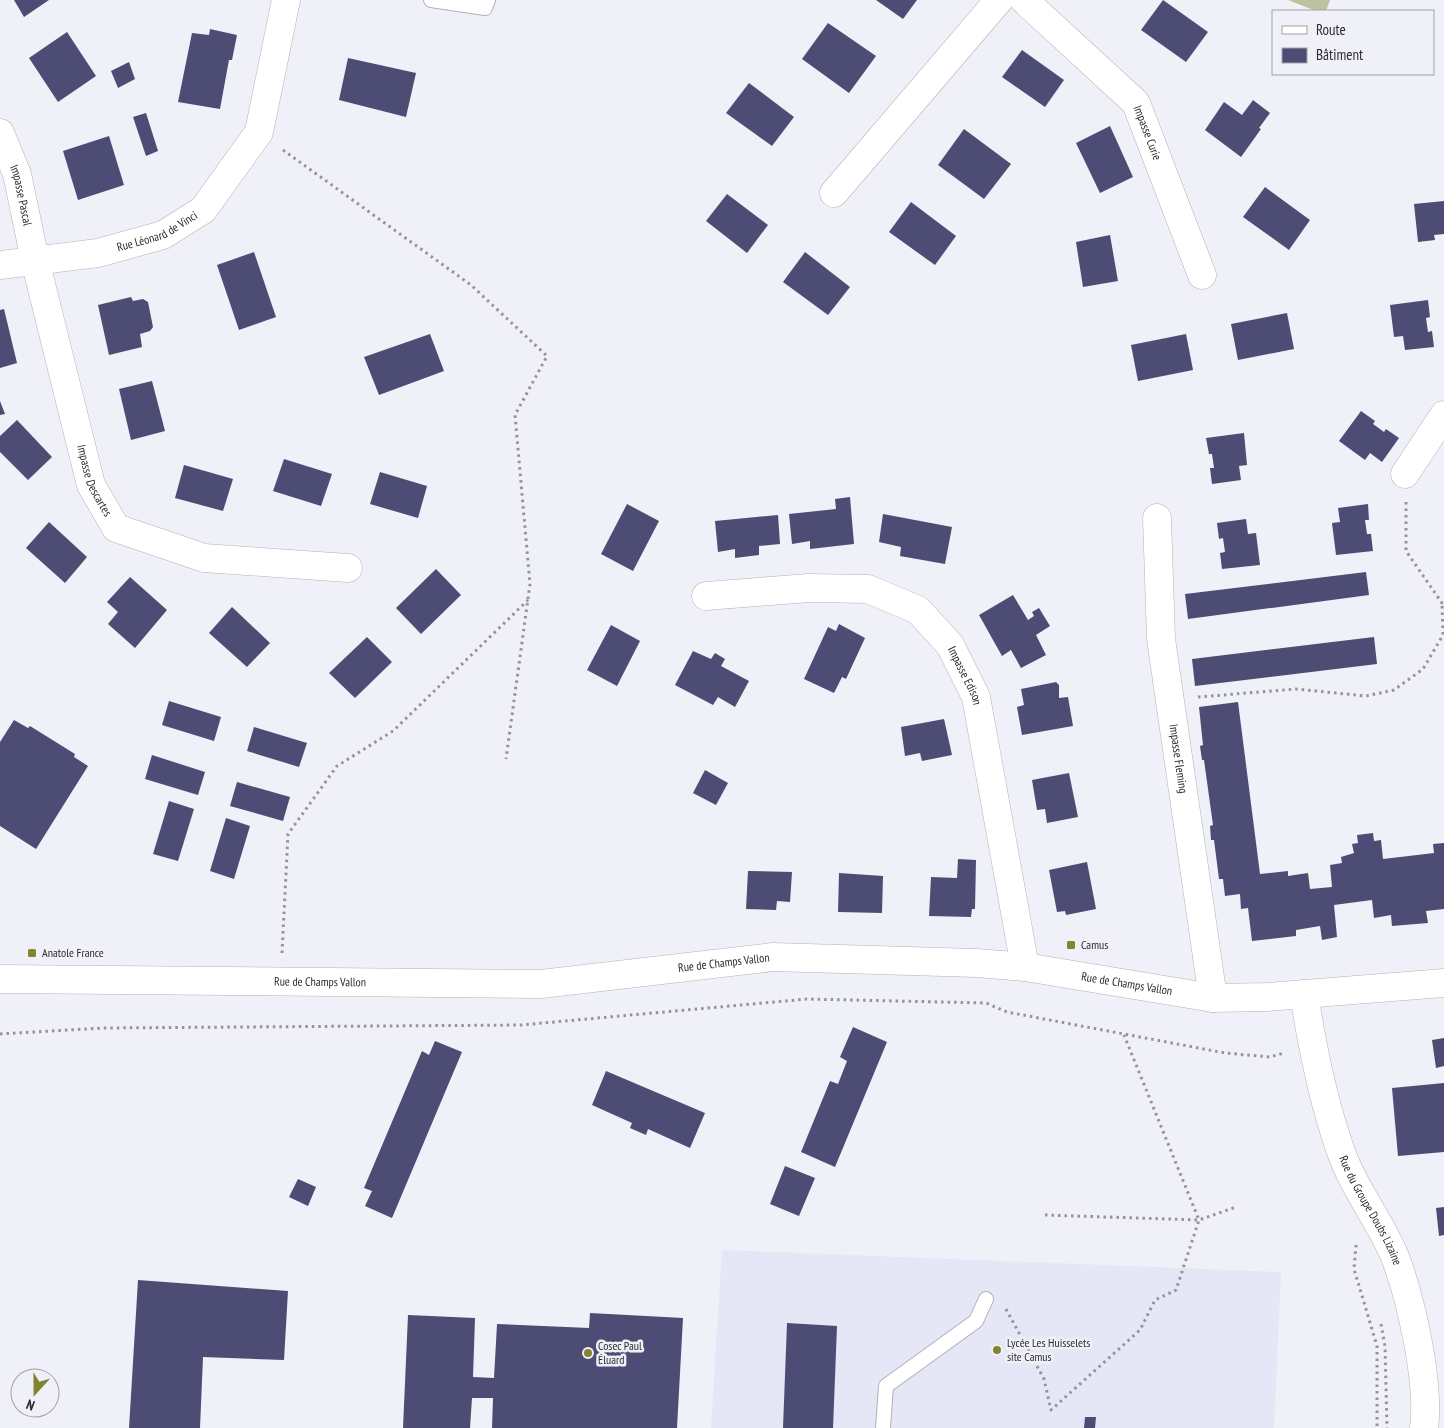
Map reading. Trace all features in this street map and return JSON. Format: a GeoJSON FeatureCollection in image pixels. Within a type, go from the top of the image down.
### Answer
{"type":"FeatureCollection","features":[{"type":"Feature","properties":{"kind":"street","name":"Rue Léonard de Vinci"},"geometry":{"type":"LineString","coordinates":[[0,265],[98,253],[163,235],[203,210],[259,132],[286,0]]}},
{"type":"Feature","properties":{"kind":"street"},"geometry":{"type":"LineString","coordinates":[[834,193],[999,0]]}},
{"type":"Feature","properties":{"kind":"street","name":"Impasse Curie"},"geometry":{"type":"LineString","coordinates":[[1024,0],[1136,104],[1202,275]]}},
{"type":"Feature","properties":{"kind":"street","name":"Impasse Pascal"},"geometry":{"type":"LineString","coordinates":[[0,133],[17,174],[35,260]]}},
{"type":"Feature","properties":{"kind":"street","name":"Impasse Descartes"},"geometry":{"type":"LineString","coordinates":[[35,260],[91,484],[116,528],[204,558],[348,568]]}},
{"type":"Feature","properties":{"kind":"street"},"geometry":{"type":"LineString","coordinates":[[1405,474],[1444,415]]}},
{"type":"Feature","properties":{"kind":"street","name":"Impasse Fleming"},"geometry":{"type":"LineString","coordinates":[[1157,518],[1161,639],[1213,998]]}},
{"type":"Feature","properties":{"kind":"street","name":"Impasse Edison"},"geometry":{"type":"LineString","coordinates":[[706,596],[809,588],[868,589],[918,610],[950,645],[976,698],[1025,967]]}},
{"type":"Feature","properties":{"kind":"street","name":"Rue de Champs Vallon"},"geometry":{"type":"LineString","coordinates":[[0,979],[541,984],[773,957],[977,963],[1025,967],[1213,998],[1304,994],[1444,983]]}},
{"type":"Feature","properties":{"kind":"street","name":"Rue du Groupe Doubs Lizaine"},"geometry":{"type":"LineString","coordinates":[[1304,994],[1314,1046],[1340,1150],[1363,1200],[1395,1258],[1402,1283],[1422,1363],[1424,1428]]}},
{"type":"Feature","properties":{"kind":"lane"},"geometry":{"type":"LineString","coordinates":[[431,0],[485,8],[488,0]]}},
{"type":"Feature","properties":{"kind":"lane"},"geometry":{"type":"LineString","coordinates":[[883,1428],[886,1386],[976,1321],[986,1300]]}},
{"type":"Feature","properties":{"kind":"path"},"geometry":{"type":"LineString","coordinates":[[259,132],[472,285],[547,356],[515,415],[530,584],[506,759]]}},
{"type":"Feature","properties":{"kind":"path"},"geometry":{"type":"LineString","coordinates":[[1169,700],[1296,689],[1366,696],[1394,690],[1423,669],[1443,635],[1443,602],[1406,551],[1405,474]]}},
{"type":"Feature","properties":{"kind":"path"},"geometry":{"type":"LineString","coordinates":[[281,981],[288,834],[337,766],[393,731],[528,600]]}},
{"type":"Feature","properties":{"kind":"path"},"geometry":{"type":"LineString","coordinates":[[0,1034],[152,1027],[521,1025],[807,998],[986,1003],[1007,1012],[1226,1053],[1270,1056],[1314,1046]]}},
{"type":"Feature","properties":{"kind":"path"},"geometry":{"type":"LineString","coordinates":[[1005,1307],[1044,1379],[1051,1410],[1140,1330],[1155,1300],[1176,1290],[1199,1220],[1124,1034]]}},
{"type":"Feature","properties":{"kind":"path"},"geometry":{"type":"LineString","coordinates":[[1045,1215],[1199,1220],[1236,1207]]}},
{"type":"Feature","properties":{"kind":"path"},"geometry":{"type":"LineString","coordinates":[[1356,1239],[1354,1269],[1377,1346],[1377,1428]]}},
{"type":"Feature","properties":{"kind":"path"},"geometry":{"type":"LineString","coordinates":[[1380,1316],[1385,1346],[1387,1428]]}},
{"type":"Feature","properties":{"kind":"shaded area","name":"Lycée Les Huisselets site Camus"},"geometry":{"type":"Polygon","coordinates":[[[722,1250],[1281,1272],[1274,1428],[711,1428],[722,1250]]]}},
{"type":"Feature","properties":{"kind":"green space"},"geometry":{"type":"Polygon","coordinates":[[[1288,0],[1330,0],[1326,10],[1313,10],[1288,0]]]}},
{"type":"Feature","properties":{"kind":"building"},"geometry":{"type":"Polygon","coordinates":[[[14,0],[49,0],[24,17],[14,0]]]}},
{"type":"Feature","properties":{"kind":"building"},"geometry":{"type":"Polygon","coordinates":[[[876,0],[917,0],[903,19],[876,0]]]}},
{"type":"Feature","properties":{"kind":"building"},"geometry":{"type":"Polygon","coordinates":[[[1163,0],[1208,32],[1186,62],[1141,30],[1163,0]]]}},
{"type":"Feature","properties":{"kind":"building"},"geometry":{"type":"Polygon","coordinates":[[[828,23],[876,56],[849,93],[802,59],[828,23]]]}},
{"type":"Feature","properties":{"kind":"building"},"geometry":{"type":"Polygon","coordinates":[[[210,29],[237,35],[232,60],[229,60],[220,109],[178,102],[192,33],[209,35],[210,29]]]}},
{"type":"Feature","properties":{"kind":"building"},"geometry":{"type":"Polygon","coordinates":[[[67,32],[96,76],[58,102],[29,58],[67,32]]]}},
{"type":"Feature","properties":{"kind":"building"},"geometry":{"type":"Polygon","coordinates":[[[1022,50],[1064,80],[1045,107],[1002,77],[1022,50]]]}},
{"type":"Feature","properties":{"kind":"building"},"geometry":{"type":"Polygon","coordinates":[[[348,58],[416,73],[406,117],[339,100],[348,58]]]}},
{"type":"Feature","properties":{"kind":"building"},"geometry":{"type":"Polygon","coordinates":[[[129,62],[135,79],[118,88],[111,71],[129,62]]]}},
{"type":"Feature","properties":{"kind":"building"},"geometry":{"type":"Polygon","coordinates":[[[749,83],[794,117],[772,146],[726,113],[749,83]]]}},
{"type":"Feature","properties":{"kind":"building"},"geometry":{"type":"Polygon","coordinates":[[[1253,100],[1270,113],[1241,157],[1205,130],[1224,102],[1242,115],[1253,100]]]}},
{"type":"Feature","properties":{"kind":"building"},"geometry":{"type":"Polygon","coordinates":[[[146,113],[158,151],[146,156],[133,117],[146,113]]]}},
{"type":"Feature","properties":{"kind":"building"},"geometry":{"type":"Polygon","coordinates":[[[1110,126],[1133,177],[1100,193],[1076,143],[1110,126]]]}},
{"type":"Feature","properties":{"kind":"building"},"geometry":{"type":"Polygon","coordinates":[[[964,129],[1011,164],[984,199],[938,165],[964,129]]]}},
{"type":"Feature","properties":{"kind":"building"},"geometry":{"type":"Polygon","coordinates":[[[109,136],[124,185],[78,200],[63,151],[109,136]]]}},
{"type":"Feature","properties":{"kind":"building"},"geometry":{"type":"Polygon","coordinates":[[[1265,187],[1310,220],[1289,250],[1243,217],[1265,187]]]}},
{"type":"Feature","properties":{"kind":"building"},"geometry":{"type":"Polygon","coordinates":[[[727,194],[768,225],[747,253],[706,221],[727,194]]]}},
{"type":"Feature","properties":{"kind":"building"},"geometry":{"type":"Polygon","coordinates":[[[1444,201],[1444,234],[1434,235],[1435,240],[1418,242],[1414,204],[1444,201]]]}},
{"type":"Feature","properties":{"kind":"building"},"geometry":{"type":"Polygon","coordinates":[[[911,202],[956,236],[935,265],[889,232],[911,202]]]}},
{"type":"Feature","properties":{"kind":"building"},"geometry":{"type":"Polygon","coordinates":[[[1110,235],[1118,281],[1083,287],[1076,242],[1110,235]]]}},
{"type":"Feature","properties":{"kind":"building"},"geometry":{"type":"Polygon","coordinates":[[[254,252],[276,317],[239,330],[217,265],[254,252]]]}},
{"type":"Feature","properties":{"kind":"building"},"geometry":{"type":"Polygon","coordinates":[[[805,252],[850,287],[828,315],[783,282],[805,252]]]}},
{"type":"Feature","properties":{"kind":"building"},"geometry":{"type":"Polygon","coordinates":[[[131,297],[133,301],[143,299],[148,302],[153,327],[150,331],[140,334],[142,347],[109,355],[98,305],[131,297]]]}},
{"type":"Feature","properties":{"kind":"building"},"geometry":{"type":"Polygon","coordinates":[[[1428,300],[1430,317],[1426,318],[1428,332],[1432,331],[1434,347],[1405,350],[1403,336],[1394,337],[1390,305],[1428,300]]]}},
{"type":"Feature","properties":{"kind":"building"},"geometry":{"type":"Polygon","coordinates":[[[4,309],[17,363],[0,368],[0,310],[4,309]]]}},
{"type":"Feature","properties":{"kind":"building"},"geometry":{"type":"Polygon","coordinates":[[[1287,313],[1294,349],[1238,360],[1231,324],[1287,313]]]}},
{"type":"Feature","properties":{"kind":"building"},"geometry":{"type":"Polygon","coordinates":[[[430,334],[444,371],[379,395],[364,357],[430,334]]]}},
{"type":"Feature","properties":{"kind":"building"},"geometry":{"type":"Polygon","coordinates":[[[1186,334],[1193,370],[1138,381],[1131,345],[1186,334]]]}},
{"type":"Feature","properties":{"kind":"building"},"geometry":{"type":"Polygon","coordinates":[[[152,381],[165,431],[131,440],[119,389],[152,381]]]}},
{"type":"Feature","properties":{"kind":"building"},"geometry":{"type":"Polygon","coordinates":[[[0,401],[5,414],[0,415],[0,401]]]}},
{"type":"Feature","properties":{"kind":"building"},"geometry":{"type":"Polygon","coordinates":[[[1361,411],[1375,421],[1373,424],[1384,432],[1386,429],[1399,438],[1382,462],[1370,453],[1365,460],[1339,441],[1361,411]]]}},
{"type":"Feature","properties":{"kind":"building"},"geometry":{"type":"Polygon","coordinates":[[[17,420],[52,457],[28,480],[0,452],[0,436],[17,420]]]}},
{"type":"Feature","properties":{"kind":"building"},"geometry":{"type":"Polygon","coordinates":[[[1244,433],[1247,465],[1239,466],[1241,480],[1212,484],[1210,468],[1214,468],[1212,454],[1209,454],[1206,438],[1244,433]]]}},
{"type":"Feature","properties":{"kind":"building"},"geometry":{"type":"Polygon","coordinates":[[[284,459],[332,474],[321,506],[273,491],[284,459]]]}},
{"type":"Feature","properties":{"kind":"building"},"geometry":{"type":"Polygon","coordinates":[[[184,465],[233,479],[223,511],[175,498],[184,465]]]}},
{"type":"Feature","properties":{"kind":"building"},"geometry":{"type":"Polygon","coordinates":[[[380,472],[427,486],[418,518],[370,504],[380,472]]]}},
{"type":"Feature","properties":{"kind":"building"},"geometry":{"type":"Polygon","coordinates":[[[850,497],[854,544],[810,549],[810,541],[792,544],[789,514],[836,509],[835,499],[850,497]]]}},
{"type":"Feature","properties":{"kind":"building"},"geometry":{"type":"Polygon","coordinates":[[[627,504],[659,521],[633,571],[601,554],[627,504]]]}},
{"type":"Feature","properties":{"kind":"building"},"geometry":{"type":"Polygon","coordinates":[[[1368,504],[1369,520],[1365,520],[1367,534],[1371,534],[1373,551],[1336,555],[1332,523],[1340,522],[1338,508],[1368,504]]]}},
{"type":"Feature","properties":{"kind":"building"},"geometry":{"type":"Polygon","coordinates":[[[883,514],[952,527],[945,564],[900,556],[901,547],[879,542],[883,514]]]}},
{"type":"Feature","properties":{"kind":"building"},"geometry":{"type":"Polygon","coordinates":[[[778,515],[780,544],[759,546],[759,555],[735,558],[735,549],[718,552],[715,521],[778,515]]]}},
{"type":"Feature","properties":{"kind":"building"},"geometry":{"type":"Polygon","coordinates":[[[1246,519],[1248,534],[1256,533],[1260,565],[1222,569],[1220,553],[1225,552],[1223,538],[1219,539],[1217,523],[1246,519]]]}},
{"type":"Feature","properties":{"kind":"building"},"geometry":{"type":"Polygon","coordinates":[[[49,522],[87,557],[65,583],[26,548],[49,522]]]}},
{"type":"Feature","properties":{"kind":"building"},"geometry":{"type":"Polygon","coordinates":[[[436,569],[461,595],[421,634],[396,608],[436,569]]]}},
{"type":"Feature","properties":{"kind":"building"},"geometry":{"type":"Polygon","coordinates":[[[1366,572],[1369,595],[1188,619],[1185,594],[1366,572]]]}},
{"type":"Feature","properties":{"kind":"building"},"geometry":{"type":"Polygon","coordinates":[[[130,577],[167,610],[135,648],[108,624],[118,612],[107,602],[130,577]]]}},
{"type":"Feature","properties":{"kind":"building"},"geometry":{"type":"Polygon","coordinates":[[[1013,595],[1028,620],[1034,616],[1032,612],[1039,608],[1050,626],[1036,635],[1046,655],[1021,668],[1011,650],[1002,656],[979,615],[1013,595]]]}},
{"type":"Feature","properties":{"kind":"building"},"geometry":{"type":"Polygon","coordinates":[[[232,607],[270,643],[247,667],[209,633],[232,607]]]}},
{"type":"Feature","properties":{"kind":"building"},"geometry":{"type":"Polygon","coordinates":[[[839,624],[865,638],[846,679],[842,677],[834,693],[804,679],[828,627],[836,631],[839,624]]]}},
{"type":"Feature","properties":{"kind":"building"},"geometry":{"type":"Polygon","coordinates":[[[611,625],[640,641],[617,686],[587,670],[611,625]]]}},
{"type":"Feature","properties":{"kind":"building"},"geometry":{"type":"Polygon","coordinates":[[[367,637],[392,662],[355,698],[329,673],[367,637]]]}},
{"type":"Feature","properties":{"kind":"building"},"geometry":{"type":"Polygon","coordinates":[[[1374,637],[1377,664],[1195,686],[1192,659],[1374,637]]]}},
{"type":"Feature","properties":{"kind":"building"},"geometry":{"type":"Polygon","coordinates":[[[693,651],[711,659],[715,653],[725,659],[721,666],[749,681],[735,707],[718,697],[713,705],[675,685],[693,651]]]}},
{"type":"Feature","properties":{"kind":"building"},"geometry":{"type":"Polygon","coordinates":[[[1056,682],[1059,685],[1059,698],[1068,697],[1073,726],[1022,735],[1017,707],[1024,705],[1021,689],[1056,682]]]}},
{"type":"Feature","properties":{"kind":"building"},"geometry":{"type":"Polygon","coordinates":[[[169,701],[221,717],[214,741],[162,725],[169,701]]]}},
{"type":"Feature","properties":{"kind":"building"},"geometry":{"type":"Polygon","coordinates":[[[1238,702],[1260,874],[1288,871],[1288,876],[1308,873],[1310,889],[1332,887],[1330,865],[1342,863],[1341,857],[1354,853],[1352,844],[1358,843],[1357,835],[1373,833],[1374,841],[1381,840],[1383,859],[1434,853],[1433,844],[1444,843],[1444,909],[1426,911],[1428,923],[1392,926],[1391,915],[1374,918],[1372,900],[1334,905],[1337,937],[1322,940],[1320,926],[1296,930],[1296,936],[1252,941],[1248,908],[1241,909],[1240,894],[1225,896],[1223,879],[1219,879],[1214,840],[1211,840],[1210,826],[1213,825],[1204,760],[1202,760],[1200,746],[1203,745],[1199,707],[1238,702]]]}},
{"type":"Feature","properties":{"kind":"building"},"geometry":{"type":"Polygon","coordinates":[[[944,719],[952,755],[922,761],[920,753],[905,756],[901,727],[944,719]]]}},
{"type":"Feature","properties":{"kind":"building"},"geometry":{"type":"Polygon","coordinates":[[[14,720],[28,728],[30,726],[75,754],[74,757],[88,766],[36,849],[0,826],[0,742],[14,720]]]}},
{"type":"Feature","properties":{"kind":"building"},"geometry":{"type":"Polygon","coordinates":[[[254,727],[307,743],[299,767],[247,751],[254,727]]]}},
{"type":"Feature","properties":{"kind":"building"},"geometry":{"type":"Polygon","coordinates":[[[152,755],[205,772],[198,795],[145,779],[152,755]]]}},
{"type":"Feature","properties":{"kind":"building"},"geometry":{"type":"Polygon","coordinates":[[[705,770],[728,783],[716,805],[693,793],[705,770]]]}},
{"type":"Feature","properties":{"kind":"building"},"geometry":{"type":"Polygon","coordinates":[[[1069,773],[1078,817],[1047,823],[1045,809],[1037,810],[1032,780],[1069,773]]]}},
{"type":"Feature","properties":{"kind":"building"},"geometry":{"type":"Polygon","coordinates":[[[237,782],[290,797],[283,821],[230,806],[237,782]]]}},
{"type":"Feature","properties":{"kind":"building"},"geometry":{"type":"Polygon","coordinates":[[[169,801],[194,809],[178,861],[153,854],[169,801]]]}},
{"type":"Feature","properties":{"kind":"building"},"geometry":{"type":"Polygon","coordinates":[[[226,818],[250,826],[234,879],[210,871],[226,818]]]}},
{"type":"Feature","properties":{"kind":"building"},"geometry":{"type":"Polygon","coordinates":[[[958,859],[976,860],[975,909],[972,909],[971,917],[929,916],[931,877],[957,878],[958,859]]]}},
{"type":"Feature","properties":{"kind":"building"},"geometry":{"type":"Polygon","coordinates":[[[1087,862],[1096,909],[1066,915],[1065,911],[1057,912],[1049,870],[1087,862]]]}},
{"type":"Feature","properties":{"kind":"building"},"geometry":{"type":"Polygon","coordinates":[[[748,871],[792,872],[790,902],[777,901],[776,910],[746,909],[748,871]]]}},
{"type":"Feature","properties":{"kind":"building"},"geometry":{"type":"Polygon","coordinates":[[[839,873],[883,876],[882,913],[838,912],[839,873]]]}},
{"type":"Feature","properties":{"kind":"building"},"geometry":{"type":"Polygon","coordinates":[[[853,1027],[887,1042],[835,1167],[801,1152],[830,1081],[838,1084],[847,1061],[840,1057],[853,1027]]]}},
{"type":"Feature","properties":{"kind":"building"},"geometry":{"type":"Polygon","coordinates":[[[1444,1038],[1444,1066],[1436,1068],[1432,1040],[1444,1038]]]}},
{"type":"Feature","properties":{"kind":"building"},"geometry":{"type":"Polygon","coordinates":[[[435,1041],[462,1052],[392,1218],[365,1206],[372,1191],[364,1188],[422,1051],[429,1055],[435,1041]]]}},
{"type":"Feature","properties":{"kind":"building"},"geometry":{"type":"Polygon","coordinates":[[[606,1071],[705,1113],[690,1148],[648,1129],[646,1135],[630,1128],[632,1123],[592,1105],[606,1071]]]}},
{"type":"Feature","properties":{"kind":"building"},"geometry":{"type":"Polygon","coordinates":[[[1444,1083],[1444,1152],[1398,1156],[1392,1088],[1444,1083]]]}},
{"type":"Feature","properties":{"kind":"building"},"geometry":{"type":"Polygon","coordinates":[[[785,1166],[815,1178],[799,1216],[770,1204],[785,1166]]]}},
{"type":"Feature","properties":{"kind":"building"},"geometry":{"type":"Polygon","coordinates":[[[298,1179],[316,1187],[308,1206],[289,1197],[298,1179]]]}},
{"type":"Feature","properties":{"kind":"building"},"geometry":{"type":"Polygon","coordinates":[[[1444,1207],[1444,1235],[1439,1236],[1436,1208],[1444,1207]]]}},
{"type":"Feature","properties":{"kind":"building"},"geometry":{"type":"Polygon","coordinates":[[[138,1280],[288,1291],[284,1360],[203,1357],[200,1428],[129,1428],[138,1280]]]}},
{"type":"Feature","properties":{"kind":"building","name":"Cosec Paul Éluard"},"geometry":{"type":"Polygon","coordinates":[[[590,1313],[683,1318],[677,1428],[492,1428],[493,1398],[472,1398],[470,1428],[403,1428],[408,1315],[475,1318],[473,1377],[494,1378],[497,1324],[589,1328],[590,1313]]]}},
{"type":"Feature","properties":{"kind":"building"},"geometry":{"type":"Polygon","coordinates":[[[787,1323],[837,1326],[833,1428],[783,1428],[787,1323]]]}},
{"type":"Feature","properties":{"kind":"building"},"geometry":{"type":"Polygon","coordinates":[[[1085,1417],[1096,1417],[1095,1428],[1084,1428],[1085,1417]]]}},
{"type":"Feature","properties":{"kind":"place","name":"Camus"},"geometry":{"type":"Point","coordinates":[1071,945]}},
{"type":"Feature","properties":{"kind":"place","name":"Anatole France"},"geometry":{"type":"Point","coordinates":[32,953]}},
{"type":"Feature","properties":{"kind":"place","name":"Lycée Les Huisselets site Camus"},"geometry":{"type":"Point","coordinates":[997,1350]}},
{"type":"Feature","properties":{"kind":"place","name":"Cosec Paul Éluard"},"geometry":{"type":"Point","coordinates":[588,1353]}}]}
